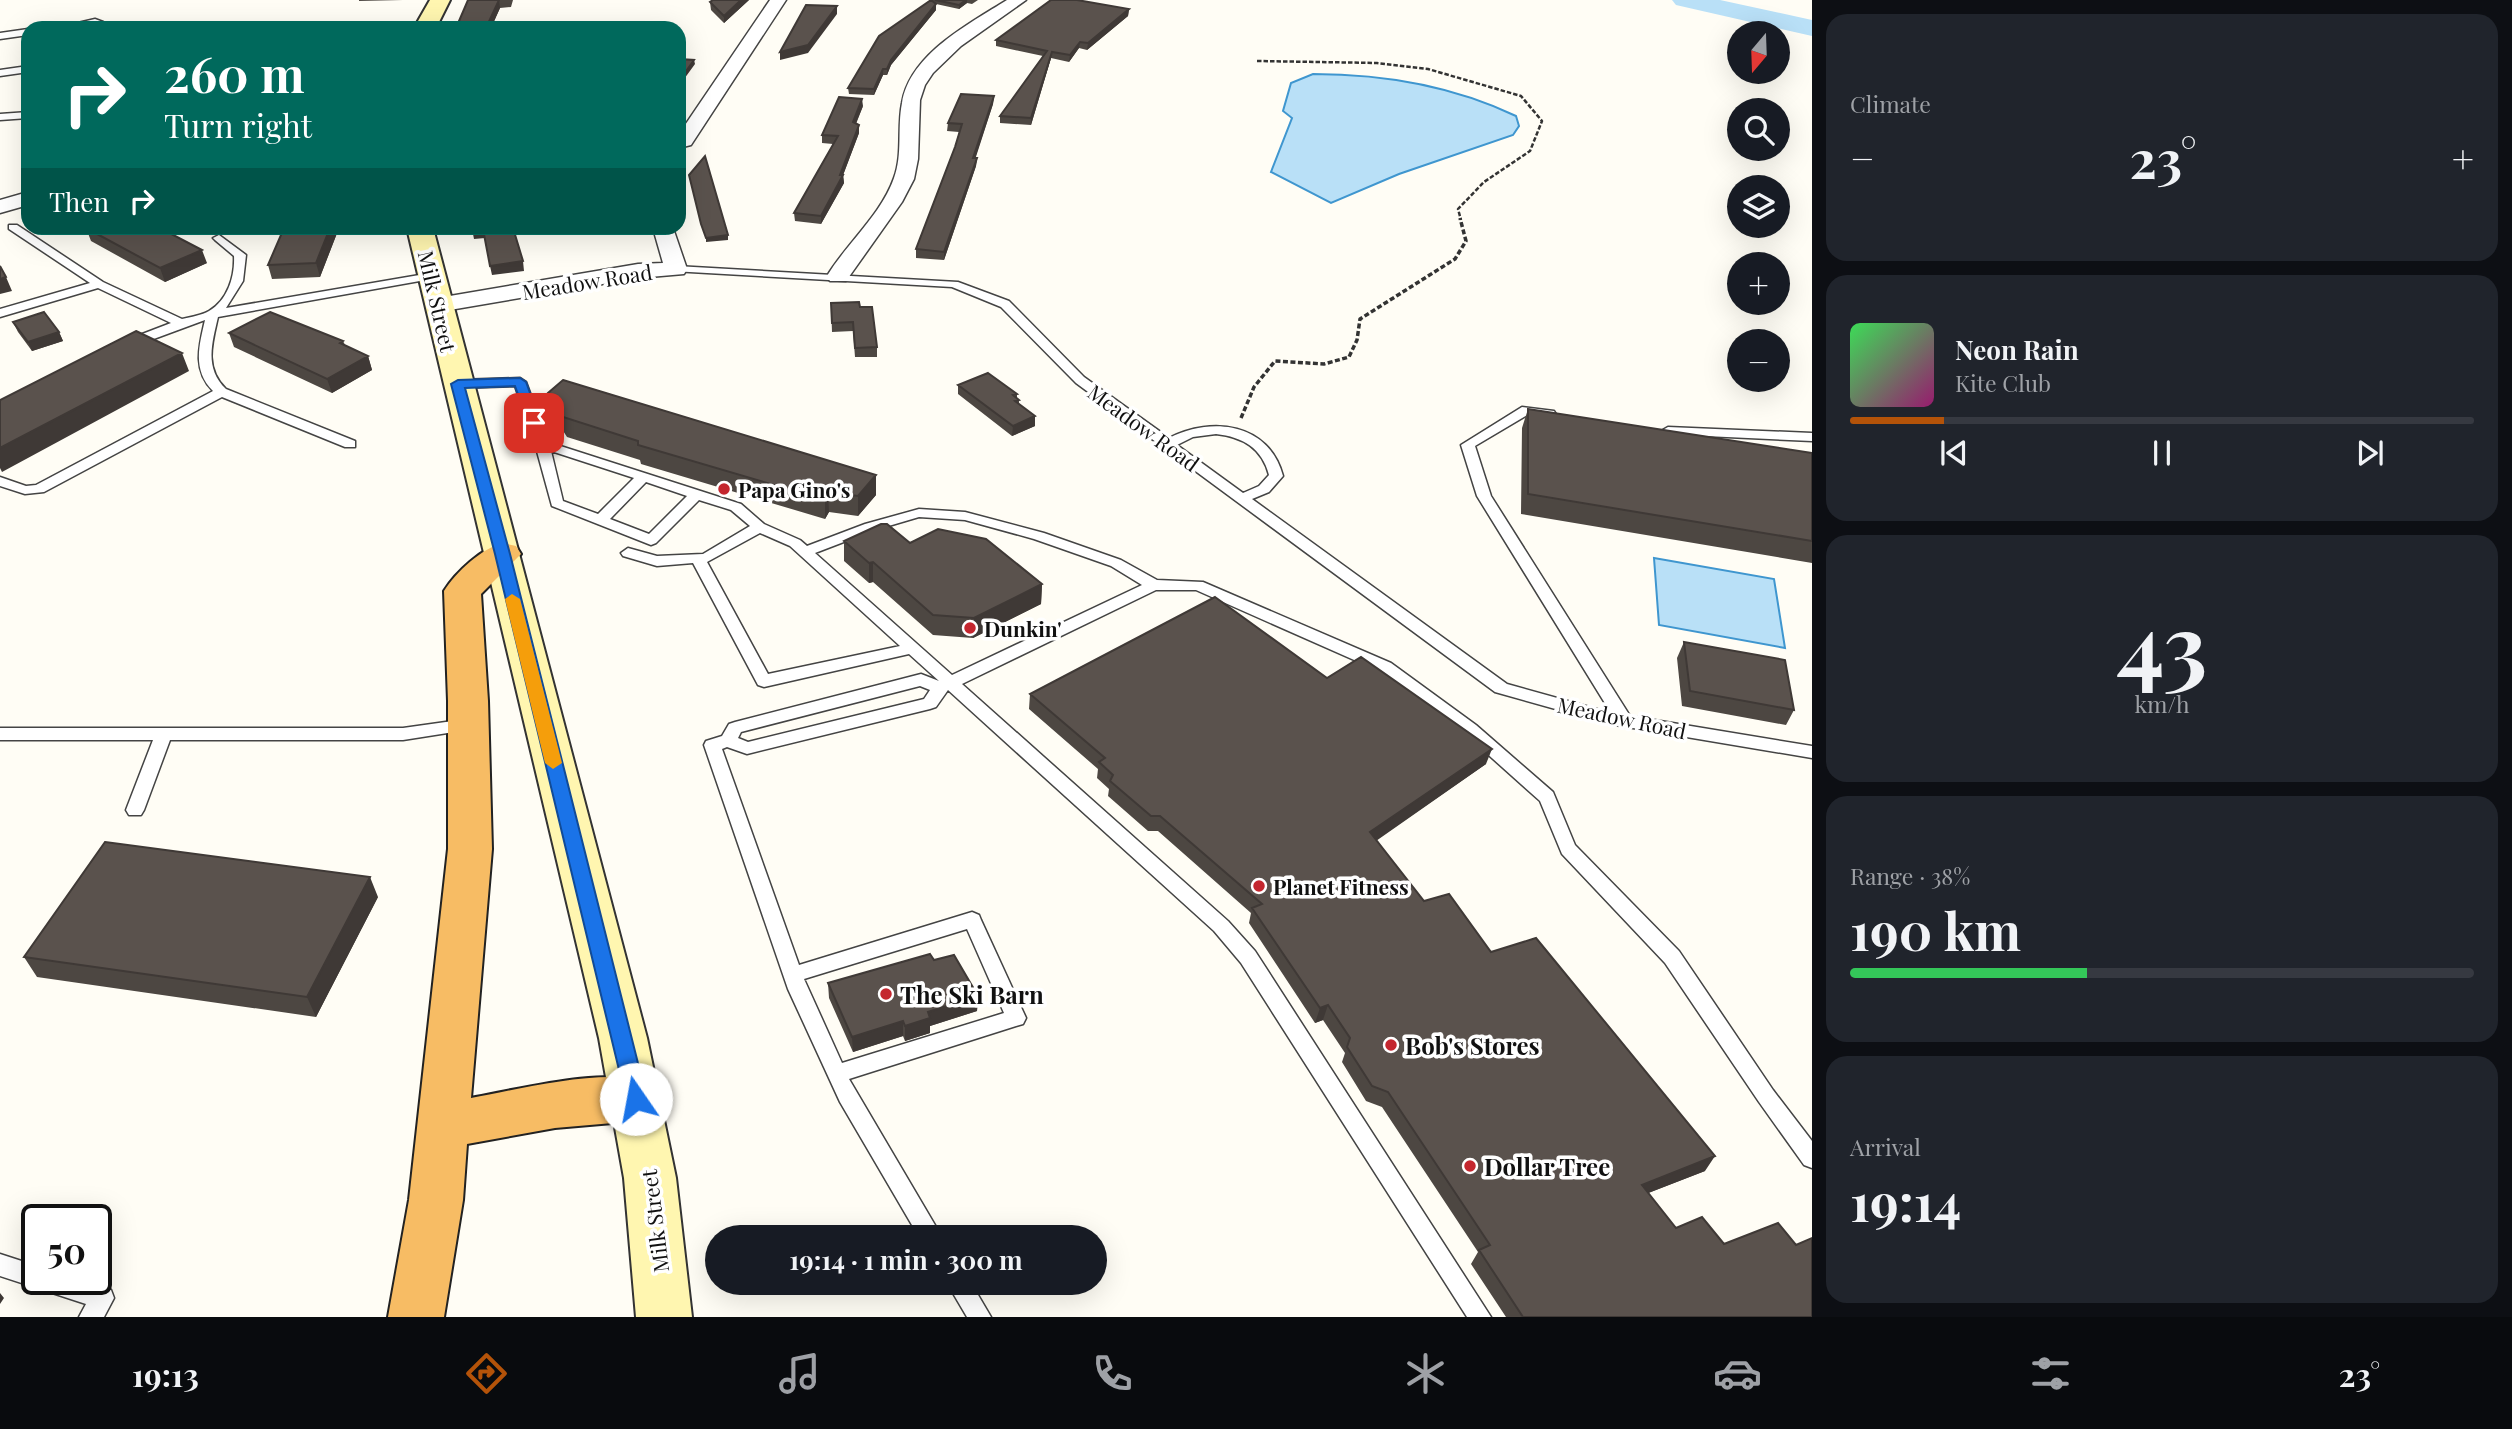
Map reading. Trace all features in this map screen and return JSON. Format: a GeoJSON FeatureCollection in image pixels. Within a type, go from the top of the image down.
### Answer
{"type":"FeatureCollection","features":[{"type":"Feature","properties":{"kind":"highway"},"geometry":{"type":"LineString","coordinates":[[416,1317],[436,1200],[467,887],[471,808],[462,591],[503,554]]}},
{"type":"Feature","properties":{"kind":"highway"},"geometry":{"type":"LineString","coordinates":[[443,1126],[555,1105],[636,1099]]}},
{"type":"Feature","properties":{"kind":"main road"},"geometry":{"type":"LineString","coordinates":[[429,21],[440,0]]}},
{"type":"Feature","properties":{"kind":"main road","name":"Milk Street"},"geometry":{"type":"LineString","coordinates":[[422,235],[503,554],[636,1099],[654,1204],[664,1317]]}},
{"type":"Feature","properties":{"kind":"street"},"geometry":{"type":"LineString","coordinates":[[686,137],[778,0]]}},
{"type":"Feature","properties":{"kind":"street"},"geometry":{"type":"LineString","coordinates":[[838,276],[850,254],[895,197],[904,180],[909,157],[914,88],[949,48],[1018,0]]}},
{"type":"Feature","properties":{"kind":"street"},"geometry":{"type":"LineString","coordinates":[[0,207],[21,200]]}},
{"type":"Feature","properties":{"kind":"street"},"geometry":{"type":"LineString","coordinates":[[665,235],[676,269]]}},
{"type":"Feature","properties":{"kind":"street","name":"Meadow Road"},"geometry":{"type":"LineString","coordinates":[[435,291],[676,269]]}},
{"type":"Feature","properties":{"kind":"lane"},"geometry":{"type":"LineString","coordinates":[[0,36],[21,34]]}},
{"type":"Feature","properties":{"kind":"lane"},"geometry":{"type":"LineString","coordinates":[[0,73],[21,70]]}},
{"type":"Feature","properties":{"kind":"lane"},"geometry":{"type":"LineString","coordinates":[[0,117],[21,116]]}},
{"type":"Feature","properties":{"kind":"lane"},"geometry":{"type":"LineString","coordinates":[[13,227],[21,232]]}},
{"type":"Feature","properties":{"kind":"lane"},"geometry":{"type":"LineString","coordinates":[[25,235],[99,284],[181,323]]}},
{"type":"Feature","properties":{"kind":"lane"},"geometry":{"type":"LineString","coordinates":[[219,237],[240,255],[241,264],[233,293],[228,302],[214,314],[202,355],[208,376],[220,392],[350,444]]}},
{"type":"Feature","properties":{"kind":"lane","name":"Meadow Road"},"geometry":{"type":"LineString","coordinates":[[676,269],[954,284],[1005,304],[1080,380],[1501,688],[1625,721],[1812,751]]}},
{"type":"Feature","properties":{"kind":"lane"},"geometry":{"type":"LineString","coordinates":[[0,313],[99,284]]}},
{"type":"Feature","properties":{"kind":"lane"},"geometry":{"type":"LineString","coordinates":[[113,351],[181,323],[214,314],[435,291]]}},
{"type":"Feature","properties":{"kind":"lane"},"geometry":{"type":"LineString","coordinates":[[458,384],[520,382],[557,503],[651,540],[697,494]]}},
{"type":"Feature","properties":{"kind":"lane"},"geometry":{"type":"LineString","coordinates":[[0,481],[25,490],[39,489],[220,392]]}},
{"type":"Feature","properties":{"kind":"lane"},"geometry":{"type":"LineString","coordinates":[[1566,416],[1527,410],[1468,446],[1483,496],[1625,721]]}},
{"type":"Feature","properties":{"kind":"lane"},"geometry":{"type":"LineString","coordinates":[[1167,444],[1188,434],[1207,430],[1237,432],[1261,445],[1275,462],[1276,476],[1264,489],[1243,498]]}},
{"type":"Feature","properties":{"kind":"lane"},"geometry":{"type":"LineString","coordinates":[[1657,430],[1683,434],[1812,437]]}},
{"type":"Feature","properties":{"kind":"lane"},"geometry":{"type":"LineString","coordinates":[[541,444],[736,508],[759,527],[795,543],[913,648],[945,685],[1221,926],[1248,957],[1480,1317]]}},
{"type":"Feature","properties":{"kind":"lane"},"geometry":{"type":"LineString","coordinates":[[599,521],[643,477]]}},
{"type":"Feature","properties":{"kind":"lane"},"geometry":{"type":"LineString","coordinates":[[805,552],[919,513],[965,516],[1040,536],[1116,563],[1154,585]]}},
{"type":"Feature","properties":{"kind":"lane"},"geometry":{"type":"LineString","coordinates":[[628,553],[657,561],[706,558],[759,527]]}},
{"type":"Feature","properties":{"kind":"lane"},"geometry":{"type":"LineString","coordinates":[[698,559],[764,681],[913,648]]}},
{"type":"Feature","properties":{"kind":"lane"},"geometry":{"type":"LineString","coordinates":[[924,1225],[847,1096],[837,1074],[793,974],[712,745],[728,741],[747,748],[930,702],[945,685],[1154,585],[1198,585],[1385,667],[1469,729],[1547,797],[1568,849],[1672,957],[1766,1096],[1812,1158]]}},
{"type":"Feature","properties":{"kind":"lane"},"geometry":{"type":"LineString","coordinates":[[728,741],[735,728],[921,680],[945,685]]}},
{"type":"Feature","properties":{"kind":"lane"},"geometry":{"type":"LineString","coordinates":[[0,734],[403,734],[469,725]]}},
{"type":"Feature","properties":{"kind":"lane"},"geometry":{"type":"LineString","coordinates":[[135,810],[164,734]]}},
{"type":"Feature","properties":{"kind":"lane"},"geometry":{"type":"LineString","coordinates":[[793,974],[972,920],[1016,1018],[837,1074]]}},
{"type":"Feature","properties":{"kind":"lane"},"geometry":{"type":"LineString","coordinates":[[0,1265],[21,1272]]}},
{"type":"Feature","properties":{"kind":"lane"},"geometry":{"type":"LineString","coordinates":[[90,1317],[103,1298],[94,1295]]}},
{"type":"Feature","properties":{"kind":"lane"},"geometry":{"type":"LineString","coordinates":[[966,1295],[980,1317]]}},
{"type":"Feature","properties":{"kind":"path"},"geometry":{"type":"LineString","coordinates":[[1237,432],[1247,397],[1260,375],[1275,361],[1324,364],[1349,358],[1357,340],[1360,319],[1454,259],[1466,241],[1458,208],[1484,182],[1530,151],[1542,121],[1521,96],[1428,69],[1377,62],[1258,61]]}},
{"type":"Feature","properties":{"kind":"water"},"geometry":{"type":"Polygon","coordinates":[[[1313,74],[1391,79],[1442,90],[1516,116],[1519,126],[1513,135],[1399,174],[1331,203],[1271,172],[1292,118],[1283,111],[1291,83],[1313,74]]]}},
{"type":"Feature","properties":{"kind":"water"},"geometry":{"type":"Polygon","coordinates":[[[1654,558],[1774,579],[1785,648],[1659,625],[1654,558]]]}},
{"type":"Feature","properties":{"kind":"building"},"geometry":{"type":"Polygon","coordinates":[[[468,0],[499,0],[489,21],[459,21],[468,0]]]}},
{"type":"Feature","properties":{"kind":"building"},"geometry":{"type":"Polygon","coordinates":[[[741,0],[724,16],[710,2],[741,0]]]}},
{"type":"Feature","properties":{"kind":"building"},"geometry":{"type":"Polygon","coordinates":[[[931,0],[936,4],[891,60],[887,69],[883,69],[874,89],[848,88],[879,36],[931,0]]]}},
{"type":"Feature","properties":{"kind":"building"},"geometry":{"type":"Polygon","coordinates":[[[935,0],[966,0],[959,5],[935,0]]]}},
{"type":"Feature","properties":{"kind":"building"},"geometry":{"type":"Polygon","coordinates":[[[1051,0],[1077,0],[1129,9],[1088,43],[1080,42],[1070,55],[1052,52],[1031,118],[1000,116],[1047,51],[996,40],[1051,0]]]}},
{"type":"Feature","properties":{"kind":"building"},"geometry":{"type":"Polygon","coordinates":[[[806,5],[837,6],[808,45],[780,52],[806,5]]]}},
{"type":"Feature","properties":{"kind":"building"},"geometry":{"type":"Polygon","coordinates":[[[686,59],[694,60],[686,71],[686,59]]]}},
{"type":"Feature","properties":{"kind":"building"},"geometry":{"type":"Polygon","coordinates":[[[961,94],[994,96],[973,158],[977,158],[944,252],[916,249],[962,124],[948,123],[961,94]]]}},
{"type":"Feature","properties":{"kind":"building"},"geometry":{"type":"Polygon","coordinates":[[[839,97],[862,99],[853,122],[859,125],[840,175],[843,175],[821,216],[794,213],[838,136],[822,135],[839,97]]]}},
{"type":"Feature","properties":{"kind":"building"},"geometry":{"type":"Polygon","coordinates":[[[705,156],[728,235],[706,238],[701,224],[689,175],[705,156]]]}},
{"type":"Feature","properties":{"kind":"building"},"geometry":{"type":"Polygon","coordinates":[[[99,235],[173,235],[202,250],[160,268],[99,235]]]}},
{"type":"Feature","properties":{"kind":"building"},"geometry":{"type":"Polygon","coordinates":[[[281,235],[327,235],[316,263],[268,265],[281,235]]]}},
{"type":"Feature","properties":{"kind":"building"},"geometry":{"type":"Polygon","coordinates":[[[484,235],[515,235],[523,261],[490,266],[484,235]]]}},
{"type":"Feature","properties":{"kind":"building"},"geometry":{"type":"Polygon","coordinates":[[[0,266],[6,277],[0,279],[0,266]]]}},
{"type":"Feature","properties":{"kind":"building"},"geometry":{"type":"Polygon","coordinates":[[[859,302],[860,307],[872,307],[877,347],[855,348],[853,322],[832,323],[831,303],[859,302]]]}},
{"type":"Feature","properties":{"kind":"building"},"geometry":{"type":"Polygon","coordinates":[[[44,312],[59,332],[28,342],[13,322],[44,312]]]}},
{"type":"Feature","properties":{"kind":"building"},"geometry":{"type":"Polygon","coordinates":[[[270,312],[343,341],[340,343],[368,356],[327,379],[229,333],[270,312]]]}},
{"type":"Feature","properties":{"kind":"building"},"geometry":{"type":"Polygon","coordinates":[[[136,331],[182,353],[0,448],[0,400],[136,331]]]}},
{"type":"Feature","properties":{"kind":"building"},"geometry":{"type":"Polygon","coordinates":[[[988,373],[1017,394],[1013,395],[1019,400],[1015,401],[1035,416],[1013,426],[958,385],[988,373]]]}},
{"type":"Feature","properties":{"kind":"building"},"geometry":{"type":"Polygon","coordinates":[[[563,380],[876,475],[858,496],[828,492],[825,500],[638,445],[638,441],[563,417],[548,393],[563,380]]]}},
{"type":"Feature","properties":{"kind":"building"},"geometry":{"type":"Polygon","coordinates":[[[1528,409],[1812,453],[1812,541],[1528,494],[1528,409]]]}},
{"type":"Feature","properties":{"kind":"building"},"geometry":{"type":"Polygon","coordinates":[[[881,524],[887,524],[910,543],[938,529],[986,539],[1042,584],[974,618],[933,615],[873,562],[869,563],[844,541],[881,524]]]}},
{"type":"Feature","properties":{"kind":"building"},"geometry":{"type":"Polygon","coordinates":[[[1215,597],[1327,678],[1361,657],[1492,749],[1370,832],[1424,901],[1449,894],[1491,952],[1536,938],[1715,1156],[1642,1185],[1676,1228],[1702,1217],[1724,1244],[1778,1223],[1796,1245],[1812,1238],[1812,1317],[1523,1317],[1479,1250],[1490,1245],[1388,1092],[1372,1086],[1347,1047],[1350,1038],[1328,1005],[1320,1008],[1252,908],[1262,904],[1160,816],[1151,816],[1110,781],[1113,775],[1099,762],[1105,758],[1030,694],[1215,597]]]}},
{"type":"Feature","properties":{"kind":"building"},"geometry":{"type":"Polygon","coordinates":[[[1684,642],[1785,660],[1794,710],[1690,691],[1684,642]]]}},
{"type":"Feature","properties":{"kind":"building"},"geometry":{"type":"Polygon","coordinates":[[[105,842],[370,877],[307,997],[24,957],[105,842]]]}},
{"type":"Feature","properties":{"kind":"building"},"geometry":{"type":"Polygon","coordinates":[[[930,954],[934,960],[954,955],[978,996],[928,1012],[930,1018],[905,1026],[903,1021],[852,1037],[828,983],[930,954]]]}},
{"type":"Feature","properties":{"kind":"waterway"},"geometry":{"type":"LineString","coordinates":[[1685,0],[1812,28]]}},
{"type":"Feature","properties":{"kind":"slow traffic"},"geometry":{"type":"LineString","coordinates":[[512,599],[553,763]]}},
{"type":"Feature","properties":{"kind":"place","name":"Papa Gino's"},"geometry":{"type":"Point","coordinates":[724,489]}},
{"type":"Feature","properties":{"kind":"place","name":"Dunkin'"},"geometry":{"type":"Point","coordinates":[970,628]}},
{"type":"Feature","properties":{"kind":"place","name":"Planet Fitness"},"geometry":{"type":"Point","coordinates":[1259,886]}},
{"type":"Feature","properties":{"kind":"place","name":"The Ski Barn"},"geometry":{"type":"Point","coordinates":[886,994]}},
{"type":"Feature","properties":{"kind":"place","name":"Bob's Stores"},"geometry":{"type":"Point","coordinates":[1391,1045]}},
{"type":"Feature","properties":{"kind":"place","name":"Dollar Tree"},"geometry":{"type":"Point","coordinates":[1470,1166]}},
{"type":"Feature","properties":{"kind":"route"},"geometry":{"type":"LineString","coordinates":[[534,423],[520,382],[458,384],[485,495],[503,554],[636,1099]]}}]}
